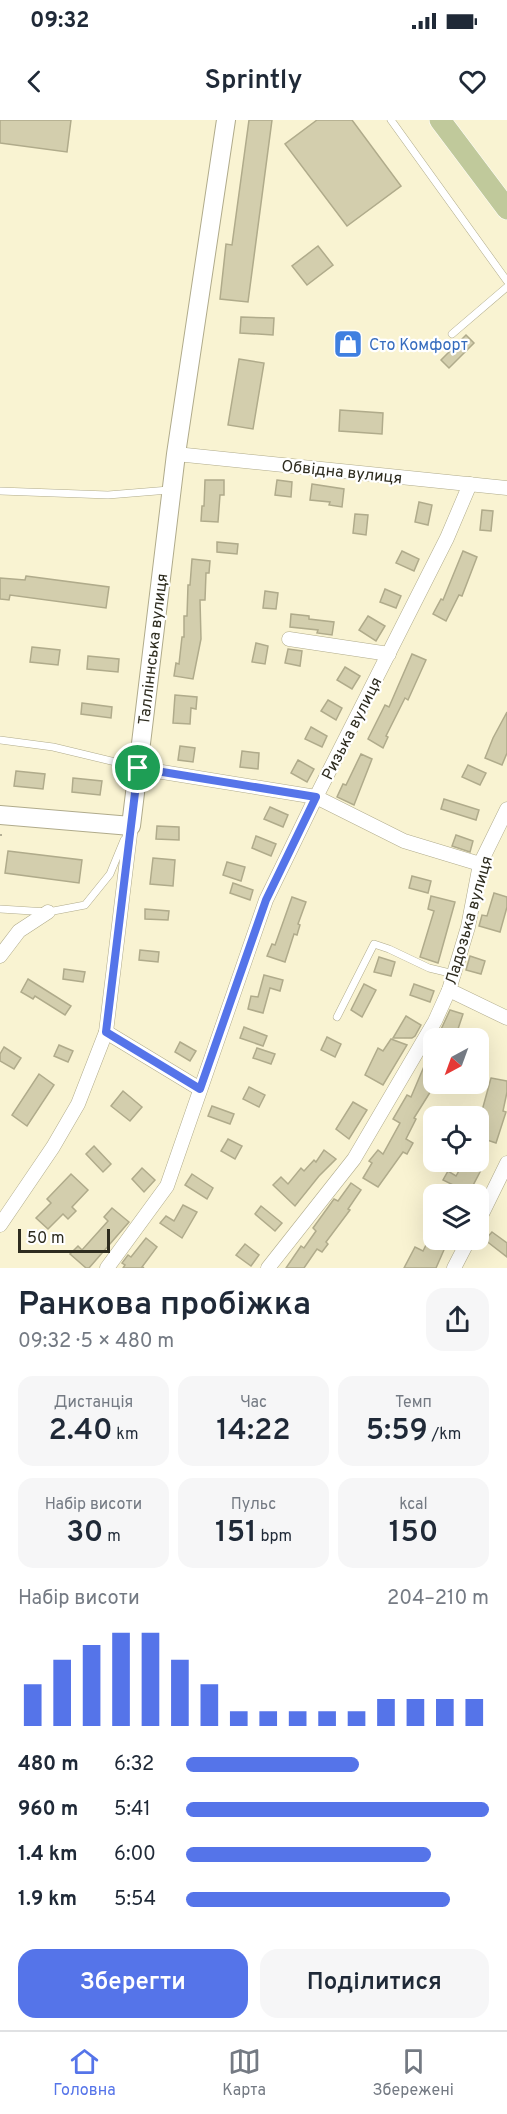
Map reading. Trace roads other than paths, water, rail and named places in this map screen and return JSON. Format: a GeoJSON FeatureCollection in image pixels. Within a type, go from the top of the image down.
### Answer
{"type":"FeatureCollection","features":[{"type":"Feature","properties":{"kind":"main road"},"geometry":{"type":"LineString","coordinates":[[440,120],[507,209]]}},
{"type":"Feature","properties":{"kind":"street","name":"Талліннська вулиця"},"geometry":{"type":"LineString","coordinates":[[0,1225],[53,1147],[78,1104],[106,1032],[176,454],[226,120]]}},
{"type":"Feature","properties":{"kind":"street","name":"Обвідна вулиця"},"geometry":{"type":"LineString","coordinates":[[176,454],[507,488]]}},
{"type":"Feature","properties":{"kind":"street","name":"Ризька вулиця"},"geometry":{"type":"LineString","coordinates":[[107,1268],[167,1186],[266,900],[447,538],[470,484]]}},
{"type":"Feature","properties":{"kind":"street"},"geometry":{"type":"LineString","coordinates":[[289,639],[389,654]]}},
{"type":"Feature","properties":{"kind":"street"},"geometry":{"type":"LineString","coordinates":[[138,768],[316,797],[404,841],[480,864]]}},
{"type":"Feature","properties":{"kind":"street","name":"Ладозька вулиця"},"geometry":{"type":"LineString","coordinates":[[267,1268],[354,1159],[412,1062],[449,990],[468,927],[480,864],[507,809]]}},
{"type":"Feature","properties":{"kind":"street"},"geometry":{"type":"LineString","coordinates":[[0,815],[131,826]]}},
{"type":"Feature","properties":{"kind":"street"},"geometry":{"type":"LineString","coordinates":[[0,956],[19,932],[48,912]]}},
{"type":"Feature","properties":{"kind":"street"},"geometry":{"type":"LineString","coordinates":[[449,990],[507,1018]]}},
{"type":"Feature","properties":{"kind":"street"},"geometry":{"type":"LineString","coordinates":[[106,1032],[200,1089]]}},
{"type":"Feature","properties":{"kind":"street"},"geometry":{"type":"LineString","coordinates":[[489,1199],[507,1162]]}},
{"type":"Feature","properties":{"kind":"street"},"geometry":{"type":"LineString","coordinates":[[454,1268],[463,1250]]}},
{"type":"Feature","properties":{"kind":"lane"},"geometry":{"type":"LineString","coordinates":[[391,120],[507,281]]}},
{"type":"Feature","properties":{"kind":"lane"},"geometry":{"type":"LineString","coordinates":[[452,334],[507,287]]}},
{"type":"Feature","properties":{"kind":"lane"},"geometry":{"type":"LineString","coordinates":[[0,491],[108,495],[172,490]]}},
{"type":"Feature","properties":{"kind":"lane"},"geometry":{"type":"LineString","coordinates":[[0,740],[53,747],[138,768]]}},
{"type":"Feature","properties":{"kind":"lane"},"geometry":{"type":"LineString","coordinates":[[0,909],[48,912],[86,905],[110,874],[131,826]]}},
{"type":"Feature","properties":{"kind":"lane"},"geometry":{"type":"LineString","coordinates":[[337,1017],[374,944],[429,968],[454,974]]}},
{"type":"Feature","properties":{"kind":"place","name":"Сто Комфорт"},"geometry":{"type":"Point","coordinates":[348,344]}}]}
